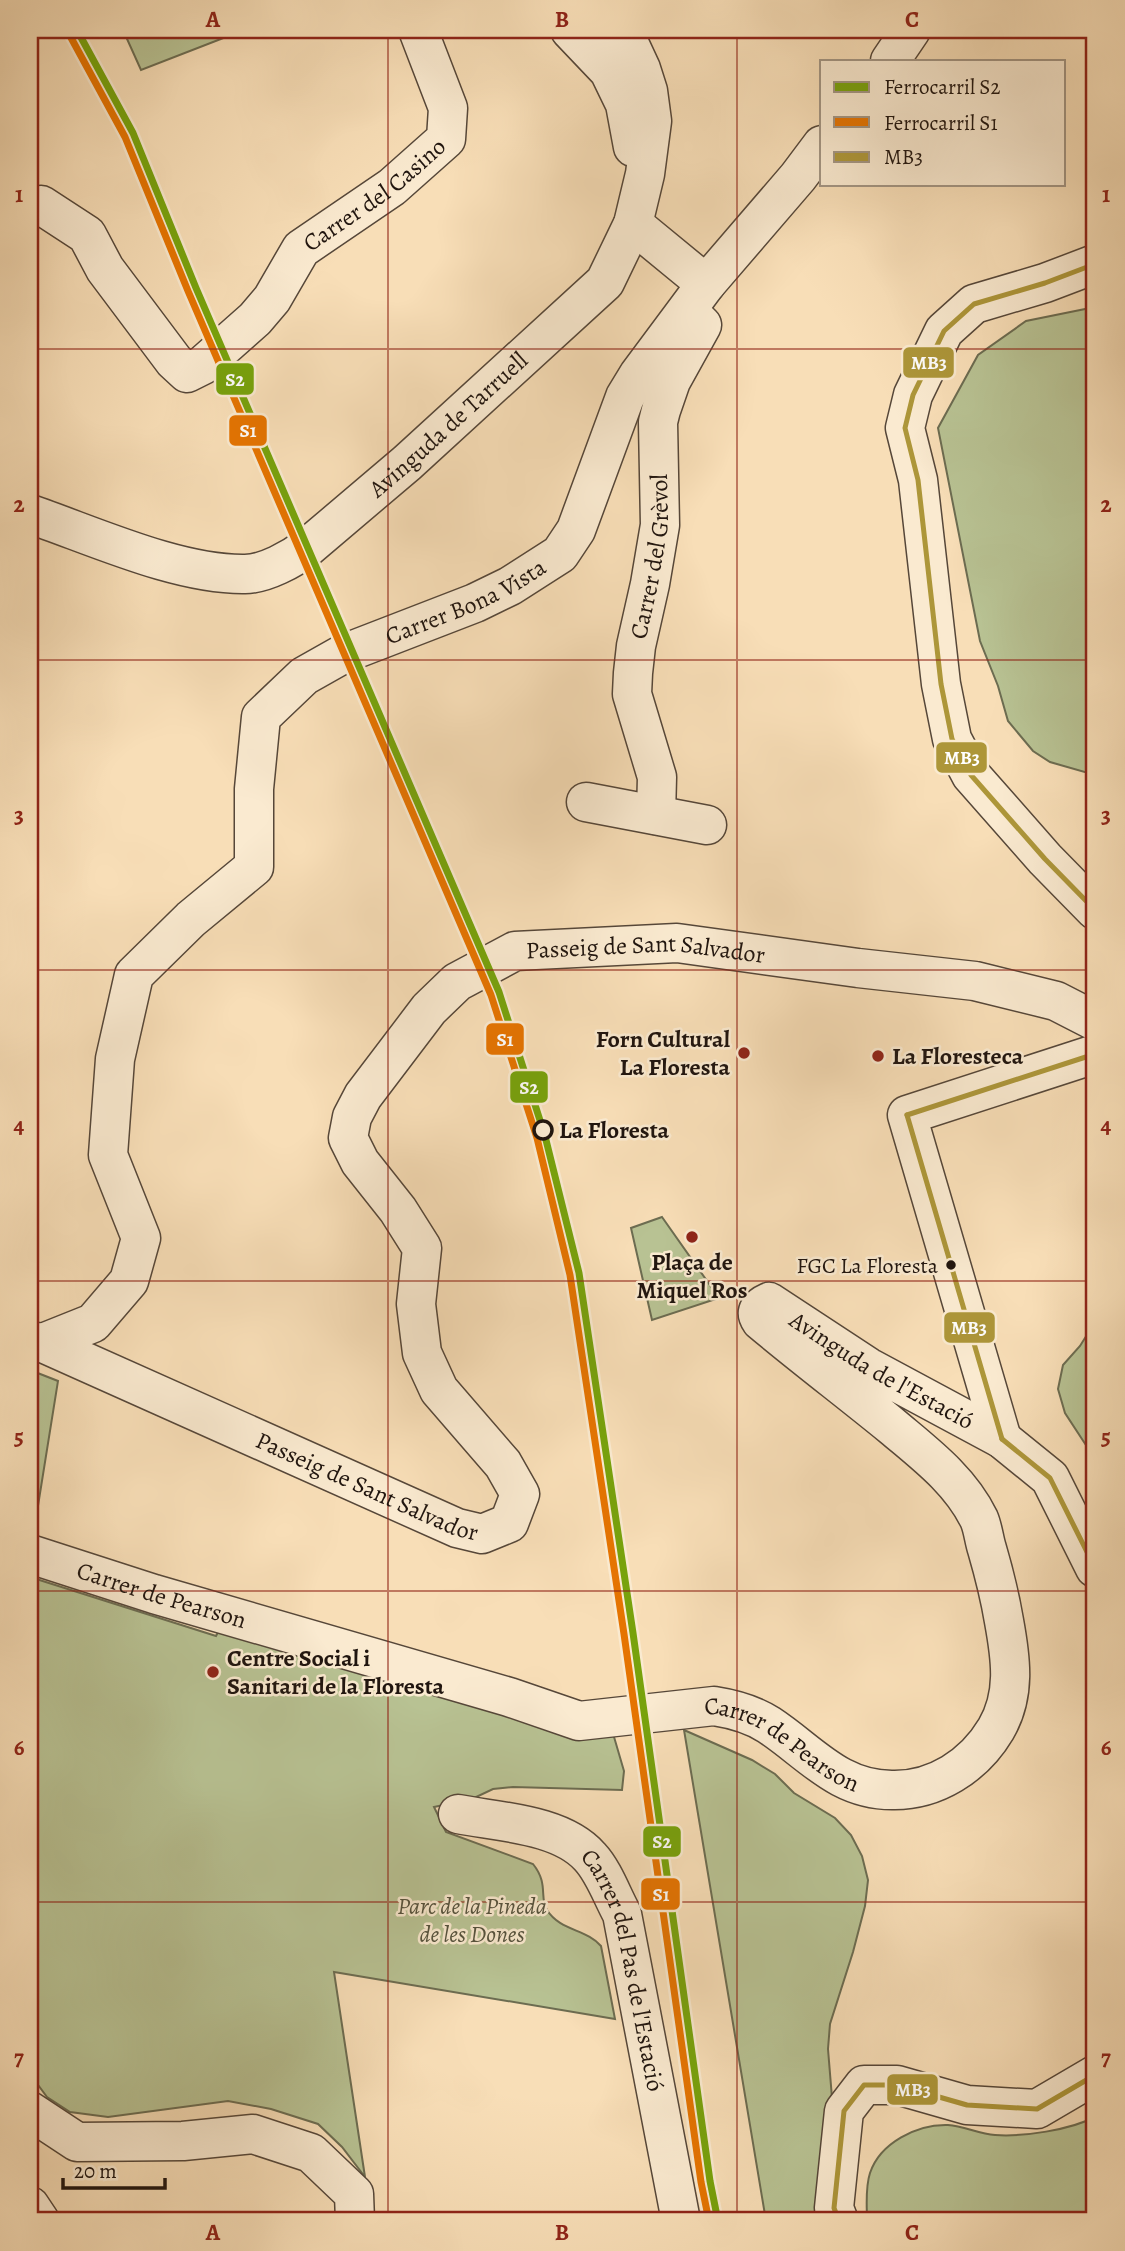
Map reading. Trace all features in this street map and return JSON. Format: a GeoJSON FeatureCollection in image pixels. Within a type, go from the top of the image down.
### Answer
{"type":"FeatureCollection","features":[{"type":"Feature","properties":{"kind":"street","name":"Carrer del Casino"},"geometry":{"type":"LineString","coordinates":[[30,207],[41,205],[87,235],[105,269],[174,361],[187,373],[203,365],[255,319],[272,299],[301,249],[392,187],[446,139],[448,108],[418,30]]}},
{"type":"Feature","properties":{"kind":"street"},"geometry":{"type":"LineString","coordinates":[[570,30],[609,71],[625,104],[633,139],[633,224],[697,297]]}},
{"type":"Feature","properties":{"kind":"street","name":"Avinguda de Tarruell"},"geometry":{"type":"LineString","coordinates":[[30,514],[187,569],[247,574],[291,560],[407,463],[605,282],[633,224],[645,174],[652,121],[648,91],[641,69],[628,41],[619,30]]}},
{"type":"Feature","properties":{"kind":"street"},"geometry":{"type":"LineString","coordinates":[[891,60],[911,30]]}},
{"type":"Feature","properties":{"kind":"street","name":"Carrer Bona Vista"},"geometry":{"type":"LineString","coordinates":[[36,1342],[93,1323],[129,1281],[141,1238],[108,1155],[115,1059],[128,999],[134,975],[191,919],[254,867],[254,789],[261,717],[304,676],[343,654],[475,603],[510,586],[560,554],[576,530],[625,397],[697,297],[820,148]]}},
{"type":"Feature","properties":{"kind":"street"},"geometry":{"type":"LineString","coordinates":[[1095,264],[1045,283],[974,304],[944,331],[913,395],[905,428],[918,480],[941,684],[946,714],[958,754],[994,803],[1095,909]]}},
{"type":"Feature","properties":{"kind":"street","name":"Carrer del Grèvol"},"geometry":{"type":"LineString","coordinates":[[656,815],[657,777],[632,694],[633,673],[660,525],[660,410],[671,381],[702,325],[697,297]]}},
{"type":"Feature","properties":{"kind":"street"},"geometry":{"type":"LineString","coordinates":[[586,802],[707,825]]}},
{"type":"Feature","properties":{"kind":"street","name":"Passeig de Sant Salvador"},"geometry":{"type":"LineString","coordinates":[[36,1342],[457,1528],[482,1534],[509,1522],[520,1494],[503,1464],[439,1390],[422,1353],[416,1304],[422,1248],[398,1210],[360,1163],[348,1138],[352,1117],[363,1096],[429,1009],[457,982],[515,951],[677,943],[975,981],[1056,1001],[1095,1021]]}},
{"type":"Feature","properties":{"kind":"street"},"geometry":{"type":"LineString","coordinates":[[1002,1439],[907,1115],[1095,1054]]}},
{"type":"Feature","properties":{"kind":"street","name":"Avinguda de l'Estació"},"geometry":{"type":"LineString","coordinates":[[769,1302],[868,1367],[1002,1439],[1050,1478],[1095,1568]]}},
{"type":"Feature","properties":{"kind":"street","name":"Carrer de Pearson"},"geometry":{"type":"LineString","coordinates":[[30,1554],[155,1594],[509,1697],[579,1721],[714,1706],[756,1717],[849,1783],[870,1789],[893,1791],[936,1782],[957,1772],[988,1742],[1007,1704],[1011,1683],[1011,1662],[999,1590],[979,1521],[943,1469],[761,1321],[757,1313],[769,1302]]}},
{"type":"Feature","properties":{"kind":"street","name":"Carrer del Pas de l'Estació"},"geometry":{"type":"LineString","coordinates":[[458,1814],[558,1833],[590,1856],[603,1879],[622,1914],[681,2221]]}},
{"type":"Feature","properties":{"kind":"street"},"geometry":{"type":"LineString","coordinates":[[839,2221],[834,2208],[844,2111],[864,2085],[897,2085],[967,2105],[1037,2109],[1095,2075]]}},
{"type":"Feature","properties":{"kind":"street"},"geometry":{"type":"LineString","coordinates":[[30,2111],[77,2142],[183,2141],[253,2134],[311,2153],[354,2194],[355,2221]]}},
{"type":"Feature","properties":{"kind":"street"},"geometry":{"type":"LineString","coordinates":[[30,2206],[40,2221]]}},
{"type":"Feature","properties":{"kind":"green space"},"geometry":{"type":"Polygon","coordinates":[[[123,30],[244,30],[141,70],[123,30]]]}},
{"type":"Feature","properties":{"kind":"green space"},"geometry":{"type":"Polygon","coordinates":[[[1095,307],[1095,775],[1050,762],[1033,751],[1008,721],[998,686],[980,641],[938,428],[978,355],[1026,321],[1095,307]]]}},
{"type":"Feature","properties":{"kind":"green space"},"geometry":{"type":"Polygon","coordinates":[[[662,1217],[719,1298],[652,1320],[631,1228],[662,1217]]]}},
{"type":"Feature","properties":{"kind":"green space"},"geometry":{"type":"Polygon","coordinates":[[[1095,1322],[1095,1459],[1065,1413],[1058,1389],[1063,1365],[1080,1346],[1095,1322]]]}},
{"type":"Feature","properties":{"kind":"green space"},"geometry":{"type":"Polygon","coordinates":[[[30,1370],[58,1381],[33,1537],[30,1537],[30,1370]]]}},
{"type":"Feature","properties":{"kind":"green space","name":"Parc de la Pineda de les Dones"},"geometry":{"type":"Polygon","coordinates":[[[30,1577],[216,1636],[221,1627],[612,1730],[624,1771],[622,1790],[513,1787],[493,1789],[472,1799],[434,1807],[446,1832],[533,1864],[541,1878],[545,1905],[552,1917],[595,1940],[601,1946],[615,2019],[334,1972],[365,2177],[342,2147],[318,2124],[271,2109],[228,2101],[108,2117],[70,2112],[47,2097],[30,2074],[30,1577]]]}},
{"type":"Feature","properties":{"kind":"green space"},"geometry":{"type":"Polygon","coordinates":[[[684,1730],[752,1760],[775,1774],[794,1793],[835,1818],[851,1835],[862,1856],[868,1880],[865,1906],[830,2024],[828,2049],[832,2098],[822,2221],[766,2221],[684,1730]]]}},
{"type":"Feature","properties":{"kind":"green space"},"geometry":{"type":"Polygon","coordinates":[[[1095,2117],[1095,2221],[867,2221],[867,2185],[870,2173],[882,2153],[901,2137],[924,2128],[948,2125],[989,2134],[1019,2135],[1060,2129],[1095,2117]]]}},
{"type":"Feature","properties":{"kind":"rail line","name":"S2"},"geometry":{"type":"LineString","coordinates":[[77,30],[133,133],[196,288],[499,992],[545,1136],[579,1273],[710,2181],[718,2221]]}},
{"type":"Feature","properties":{"kind":"rail line","name":"S1"},"geometry":{"type":"LineString","coordinates":[[69,34],[125,137],[188,291],[491,995],[537,1138],[570,1275],[624,1634],[701,2182],[709,2221]]}},
{"type":"Feature","properties":{"kind":"transit line","name":"MB3"},"geometry":{"type":"LineString","coordinates":[[1095,264],[1045,283],[974,304],[944,331],[913,395],[905,428],[918,480],[941,684],[952,739],[971,775],[1045,859],[1095,910]]}},
{"type":"Feature","properties":{"kind":"transit line","name":"MB3"},"geometry":{"type":"LineString","coordinates":[[907,1115],[1095,1054]]}},
{"type":"Feature","properties":{"kind":"transit line","name":"MB3"},"geometry":{"type":"LineString","coordinates":[[907,1115],[1002,1439]]}},
{"type":"Feature","properties":{"kind":"transit line","name":"MB3"},"geometry":{"type":"LineString","coordinates":[[1002,1439],[1050,1478],[1095,1568]]}},
{"type":"Feature","properties":{"kind":"transit line","name":"MB3"},"geometry":{"type":"LineString","coordinates":[[839,2221],[834,2208],[844,2111],[864,2085],[897,2085],[967,2105],[1037,2109],[1095,2075]]}},
{"type":"Feature","properties":{"kind":"place","name":"Forn Cultural La Floresta"},"geometry":{"type":"Point","coordinates":[744,1053]}},
{"type":"Feature","properties":{"kind":"place","name":"La Floresteca"},"geometry":{"type":"Point","coordinates":[878,1056]}},
{"type":"Feature","properties":{"kind":"place","name":"La Floresta"},"geometry":{"type":"Point","coordinates":[543,1130]}},
{"type":"Feature","properties":{"kind":"place","name":"Plaça de Miquel Ros"},"geometry":{"type":"Point","coordinates":[692,1237]}},
{"type":"Feature","properties":{"kind":"place","name":"FGC La Floresta"},"geometry":{"type":"Point","coordinates":[951,1265]}},
{"type":"Feature","properties":{"kind":"place","name":"Centre Social i Sanitari de la Floresta"},"geometry":{"type":"Point","coordinates":[213,1672]}}]}
